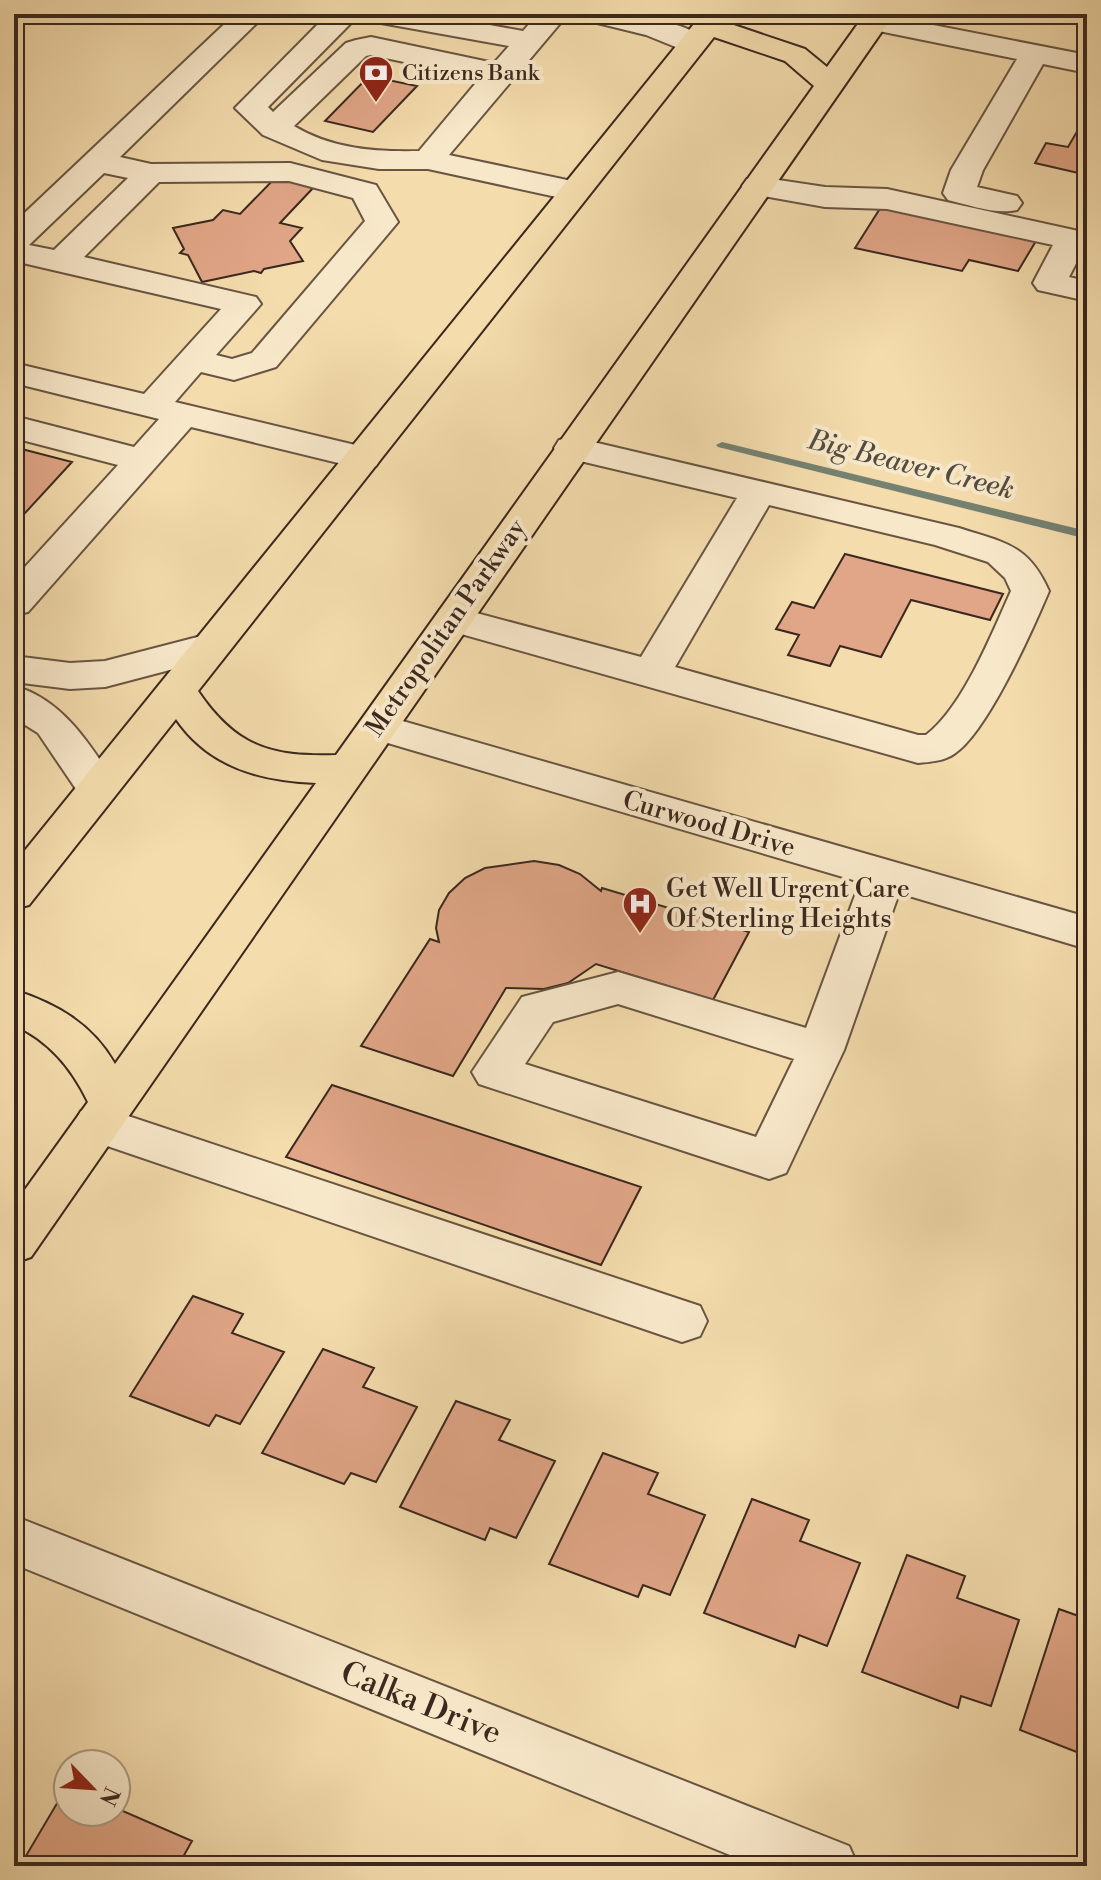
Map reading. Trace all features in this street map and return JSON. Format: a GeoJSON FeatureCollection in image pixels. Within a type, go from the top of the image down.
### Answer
{"type":"FeatureCollection","features":[{"type":"Feature","properties":{"kind":"main road","name":"Metropolitan Parkway"},"geometry":{"type":"LineString","coordinates":[[14,1243],[877,18]]}},
{"type":"Feature","properties":{"kind":"main road"},"geometry":{"type":"LineString","coordinates":[[14,894],[706,28],[795,55],[830,85]]}},
{"type":"Feature","properties":{"kind":"main road"},"geometry":{"type":"LineString","coordinates":[[176,689],[192,717],[211,738],[239,756],[270,767],[303,771],[348,768]]}},
{"type":"Feature","properties":{"kind":"main road"},"geometry":{"type":"LineString","coordinates":[[14,1007],[52,1023],[77,1044],[97,1070],[105,1114]]}},
{"type":"Feature","properties":{"kind":"street"},"geometry":{"type":"LineString","coordinates":[[14,241],[252,14]]}},
{"type":"Feature","properties":{"kind":"street"},"geometry":{"type":"LineString","coordinates":[[381,14],[531,41]]}},
{"type":"Feature","properties":{"kind":"street"},"geometry":{"type":"LineString","coordinates":[[428,160],[554,14]]}},
{"type":"Feature","properties":{"kind":"street"},"geometry":{"type":"LineString","coordinates":[[595,14],[656,29],[706,28]]}},
{"type":"Feature","properties":{"kind":"street"},"geometry":{"type":"LineString","coordinates":[[672,14],[706,28]]}},
{"type":"Feature","properties":{"kind":"street"},"geometry":{"type":"LineString","coordinates":[[351,15],[250,108],[298,143],[379,162],[428,160],[575,191]]}},
{"type":"Feature","properties":{"kind":"street"},"geometry":{"type":"LineString","coordinates":[[877,18],[1087,64]]}},
{"type":"Feature","properties":{"kind":"street"},"geometry":{"type":"LineString","coordinates":[[274,128],[356,49],[371,46],[501,73]]}},
{"type":"Feature","properties":{"kind":"street"},"geometry":{"type":"LineString","coordinates":[[1035,53],[967,170],[959,193],[1087,220]]}},
{"type":"Feature","properties":{"kind":"street"},"geometry":{"type":"LineString","coordinates":[[97,162],[151,173],[290,172],[365,192],[382,222],[264,360],[234,370],[193,360]]}},
{"type":"Feature","properties":{"kind":"street"},"geometry":{"type":"LineString","coordinates":[[61,262],[151,173]]}},
{"type":"Feature","properties":{"kind":"street"},"geometry":{"type":"LineString","coordinates":[[758,186],[825,197],[887,199],[1072,239],[1050,283],[1087,291]]}},
{"type":"Feature","properties":{"kind":"street"},"geometry":{"type":"LineString","coordinates":[[14,251],[301,316]]}},
{"type":"Feature","properties":{"kind":"street"},"geometry":{"type":"LineString","coordinates":[[18,594],[141,460],[193,360],[244,304]]}},
{"type":"Feature","properties":{"kind":"street"},"geometry":{"type":"LineString","coordinates":[[14,373],[363,458]]}},
{"type":"Feature","properties":{"kind":"street"},"geometry":{"type":"LineString","coordinates":[[14,427],[141,460]]}},
{"type":"Feature","properties":{"kind":"street"},"geometry":{"type":"LineString","coordinates":[[454,619],[918,749],[938,747],[953,734],[1004,648],[1030,591],[1022,573],[1001,554],[946,536],[572,448]]}},
{"type":"Feature","properties":{"kind":"street"},"geometry":{"type":"LineString","coordinates":[[651,673],[759,492]]}},
{"type":"Feature","properties":{"kind":"street"},"geometry":{"type":"LineString","coordinates":[[14,669],[69,676],[96,675],[131,670],[209,647]]}},
{"type":"Feature","properties":{"kind":"street"},"geometry":{"type":"LineString","coordinates":[[14,699],[52,724],[97,788]]}},
{"type":"Feature","properties":{"kind":"street","name":"Curwood Drive"},"geometry":{"type":"LineString","coordinates":[[378,727],[1087,933]]}},
{"type":"Feature","properties":{"kind":"street"},"geometry":{"type":"LineString","coordinates":[[821,1050],[618,988],[538,1009],[495,1072],[769,1160],[821,1050],[884,874]]}},
{"type":"Feature","properties":{"kind":"street"},"geometry":{"type":"LineString","coordinates":[[105,1114],[682,1321]]}},
{"type":"Feature","properties":{"kind":"street","name":"Calka Drive"},"geometry":{"type":"LineString","coordinates":[[14,1540],[828,1866]]}},
{"type":"Feature","properties":{"kind":"building"},"geometry":{"type":"Polygon","coordinates":[[[369,76],[417,86],[373,132],[325,121],[369,76]]]}},
{"type":"Feature","properties":{"kind":"building"},"geometry":{"type":"Polygon","coordinates":[[[1085,118],[1087,175],[1035,163],[1046,143],[1068,147],[1085,118]]]}},
{"type":"Feature","properties":{"kind":"building"},"geometry":{"type":"Polygon","coordinates":[[[275,178],[314,187],[280,223],[302,228],[290,241],[303,261],[264,269],[261,273],[254,271],[202,282],[188,255],[180,253],[184,249],[173,228],[213,220],[223,210],[240,214],[275,178]]]}},
{"type":"Feature","properties":{"kind":"building"},"geometry":{"type":"Polygon","coordinates":[[[881,207],[1036,241],[1018,271],[969,260],[962,271],[855,248],[881,207]]]}},
{"type":"Feature","properties":{"kind":"building"},"geometry":{"type":"Polygon","coordinates":[[[14,447],[72,462],[14,525],[14,447]]]}},
{"type":"Feature","properties":{"kind":"building"},"geometry":{"type":"Polygon","coordinates":[[[845,554],[1003,594],[990,620],[911,600],[881,657],[840,646],[830,666],[788,655],[799,635],[776,629],[792,602],[814,608],[845,554]]]}},
{"type":"Feature","properties":{"kind":"building"},"geometry":{"type":"Polygon","coordinates":[[[534,861],[559,865],[580,874],[601,891],[602,888],[749,932],[713,1000],[596,964],[568,983],[544,989],[506,988],[453,1076],[361,1046],[430,939],[439,942],[436,928],[439,910],[449,893],[465,878],[485,868],[534,861]]]}},
{"type":"Feature","properties":{"kind":"building"},"geometry":{"type":"Polygon","coordinates":[[[332,1085],[641,1187],[601,1265],[286,1157],[332,1085]]]}},
{"type":"Feature","properties":{"kind":"building"},"geometry":{"type":"Polygon","coordinates":[[[193,1296],[243,1314],[232,1333],[284,1352],[240,1424],[216,1415],[209,1426],[130,1396],[193,1296]]]}},
{"type":"Feature","properties":{"kind":"building"},"geometry":{"type":"Polygon","coordinates":[[[323,1349],[374,1368],[363,1387],[417,1407],[376,1482],[351,1473],[344,1484],[262,1453],[323,1349]]]}},
{"type":"Feature","properties":{"kind":"building"},"geometry":{"type":"Polygon","coordinates":[[[456,1401],[510,1420],[499,1440],[555,1461],[516,1538],[490,1528],[485,1540],[400,1507],[456,1401]]]}},
{"type":"Feature","properties":{"kind":"building"},"geometry":{"type":"Polygon","coordinates":[[[603,1453],[658,1473],[648,1494],[705,1515],[670,1595],[643,1585],[638,1597],[549,1564],[603,1453]]]}},
{"type":"Feature","properties":{"kind":"building"},"geometry":{"type":"Polygon","coordinates":[[[752,1499],[809,1520],[800,1541],[860,1563],[827,1646],[799,1635],[795,1647],[704,1613],[752,1499]]]}},
{"type":"Feature","properties":{"kind":"building"},"geometry":{"type":"Polygon","coordinates":[[[907,1555],[965,1576],[957,1598],[1019,1620],[991,1706],[961,1696],[958,1708],[862,1672],[907,1555]]]}},
{"type":"Feature","properties":{"kind":"building"},"geometry":{"type":"Polygon","coordinates":[[[1059,1609],[1087,1619],[1087,1756],[1020,1730],[1059,1609]]]}},
{"type":"Feature","properties":{"kind":"building"},"geometry":{"type":"Polygon","coordinates":[[[52,1812],[52,1828],[132,1828],[132,1815],[192,1841],[178,1866],[20,1866],[52,1812]]]}},
{"type":"Feature","properties":{"kind":"waterway","name":"Big Beaver Creek"},"geometry":{"type":"LineString","coordinates":[[722,445],[1087,535]]}},
{"type":"Feature","properties":{"kind":"place","name":"Citizens Bank"},"geometry":{"type":"Point","coordinates":[376,104]}},
{"type":"Feature","properties":{"kind":"place","name":"Get Well Urgent Care Of Sterling Heights"},"geometry":{"type":"Point","coordinates":[640,935]}}]}
